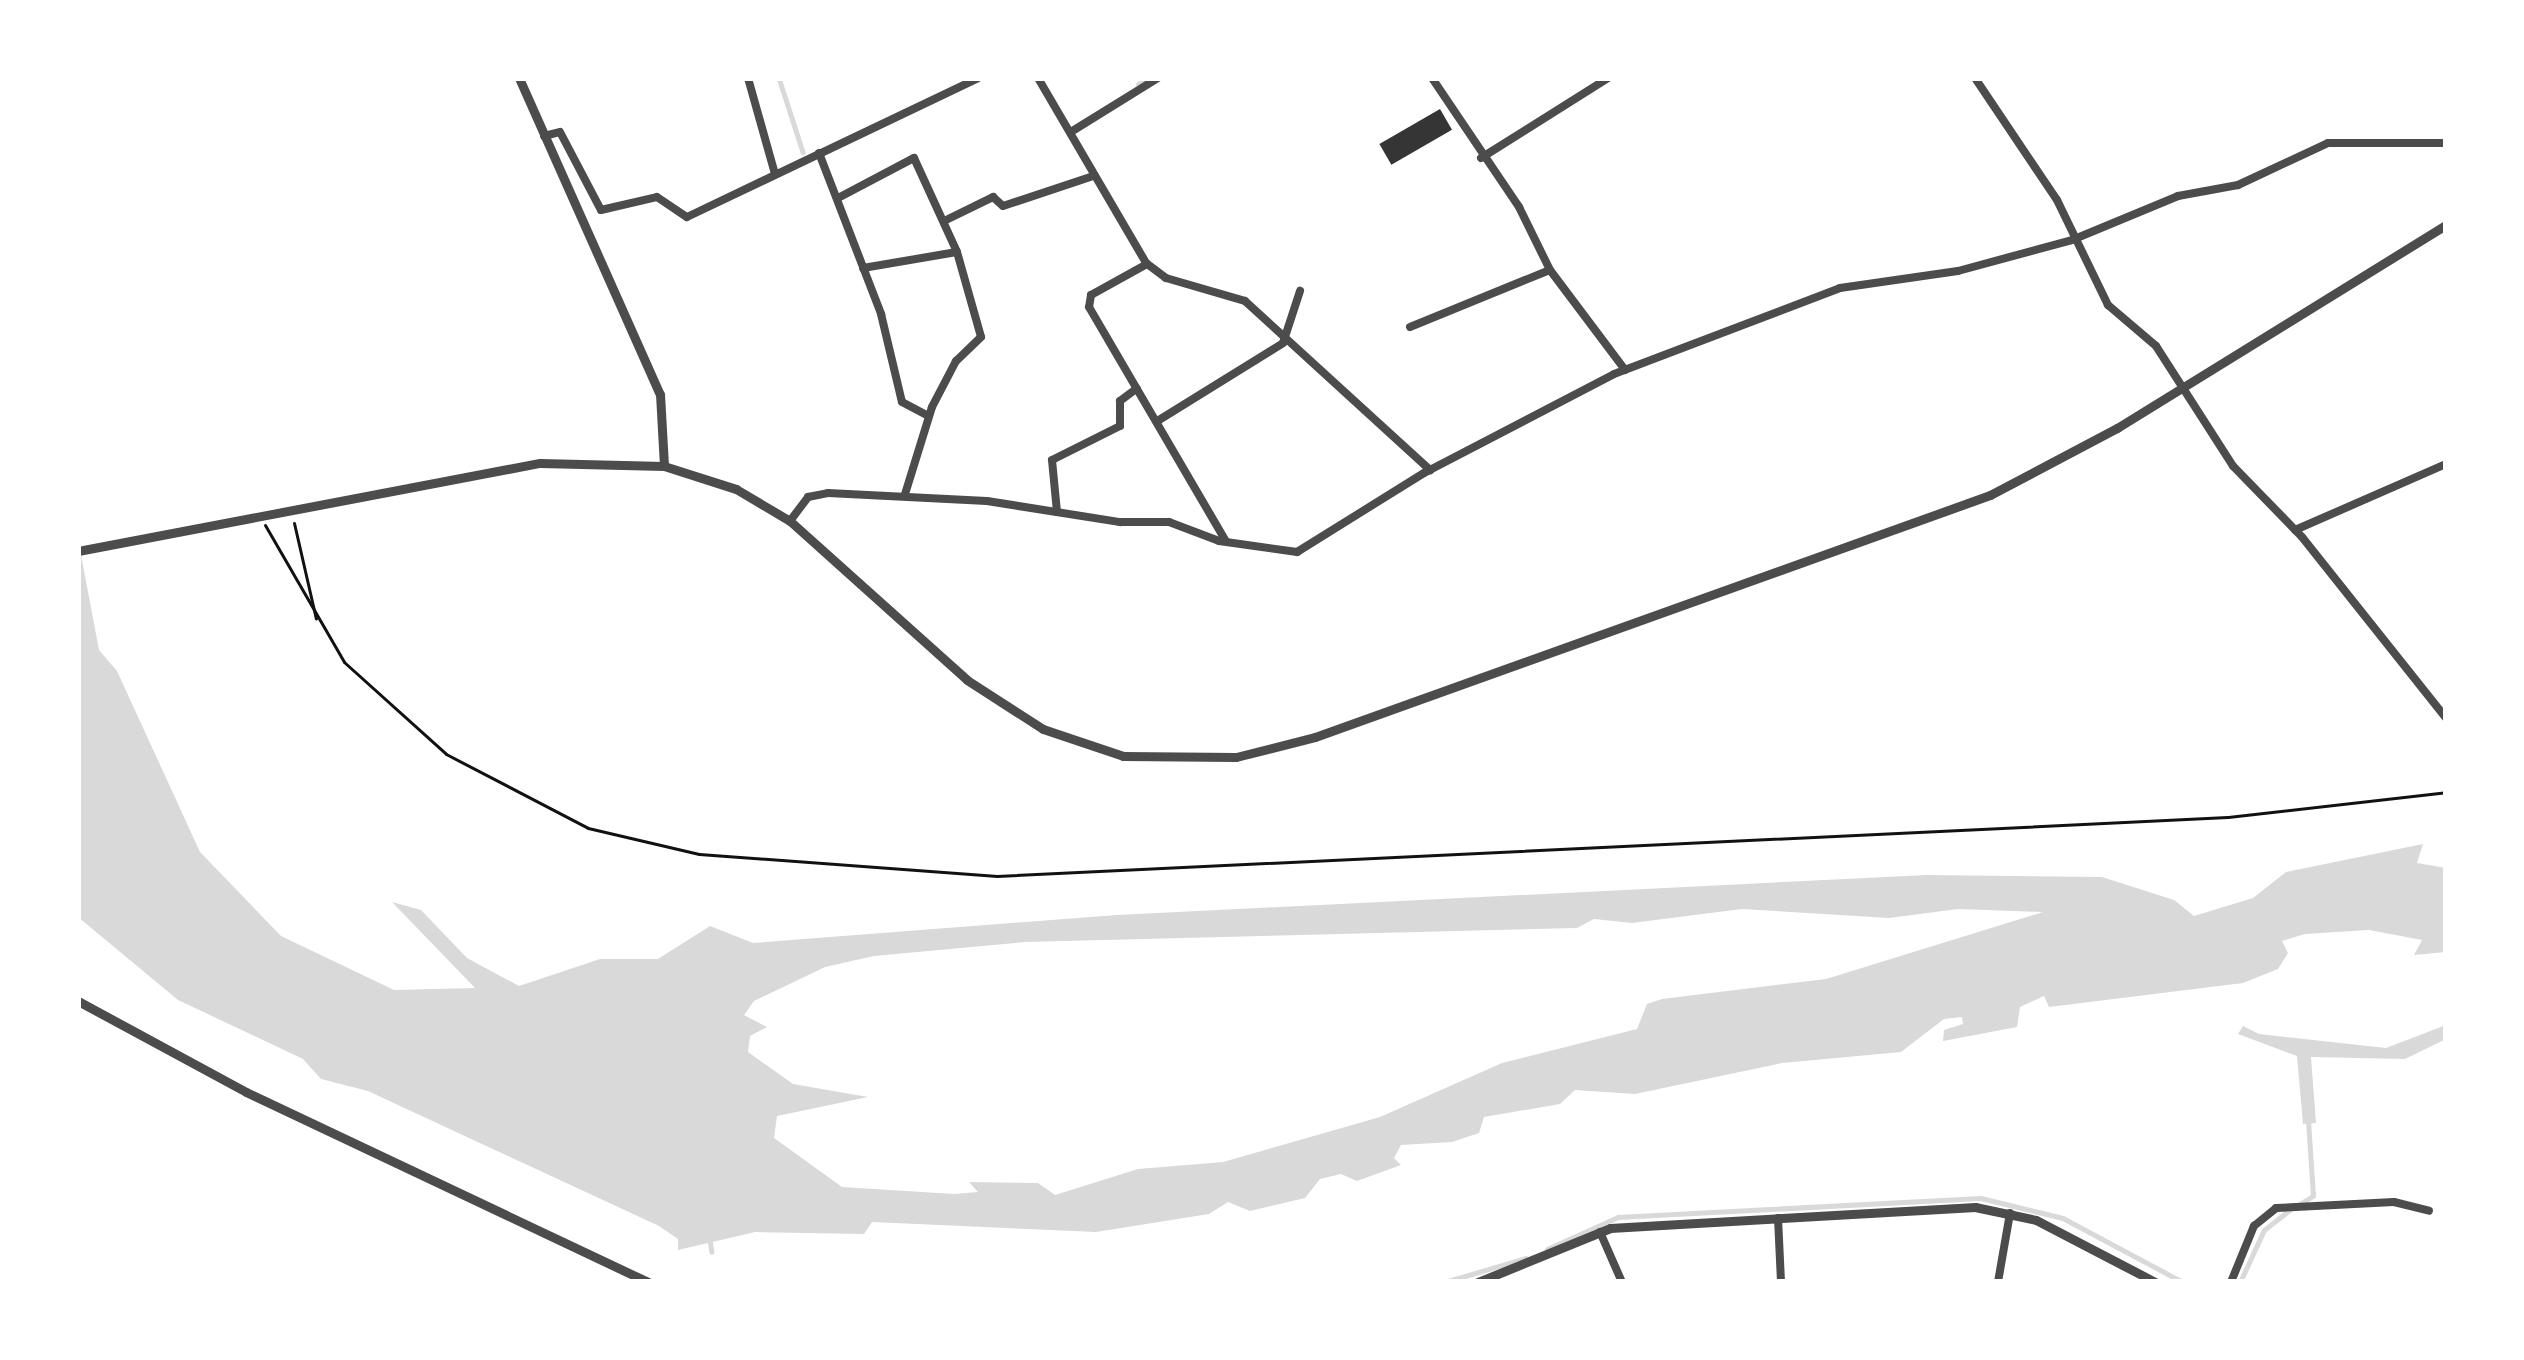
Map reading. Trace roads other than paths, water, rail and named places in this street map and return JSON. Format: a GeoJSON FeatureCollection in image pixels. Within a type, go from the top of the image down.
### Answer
{"type":"FeatureCollection","features":[{"type":"Feature","properties":{"kind":"street"},"geometry":{"type":"LineString","coordinates":[[519,78],[660,394],[664,466]]}},
{"type":"Feature","properties":{"kind":"street"},"geometry":{"type":"LineString","coordinates":[[748,78],[775,174]]}},
{"type":"Feature","properties":{"kind":"street"},"geometry":{"type":"LineString","coordinates":[[544,136],[560,132],[604,211],[657,196],[687,217],[978,78]]}},
{"type":"Feature","properties":{"kind":"street"},"geometry":{"type":"LineString","coordinates":[[1038,78],[1074,130],[1090,177],[1148,264],[1166,278],[1242,299],[1283,343],[1430,470]]}},
{"type":"Feature","properties":{"kind":"street"},"geometry":{"type":"LineString","coordinates":[[1074,130],[1158,78]]}},
{"type":"Feature","properties":{"kind":"street"},"geometry":{"type":"LineString","coordinates":[[1432,78],[1481,158],[1519,207],[1550,270],[1624,370]]}},
{"type":"Feature","properties":{"kind":"street"},"geometry":{"type":"LineString","coordinates":[[1481,158],[1608,78]]}},
{"type":"Feature","properties":{"kind":"street"},"geometry":{"type":"LineString","coordinates":[[1975,78],[2054,195],[2072,240],[2108,304],[2156,346],[2234,466],[2295,530],[2446,718]]}},
{"type":"Feature","properties":{"kind":"street"},"geometry":{"type":"LineString","coordinates":[[790,521],[804,500],[828,493],[1169,522],[1227,542],[1304,550],[1430,470],[1624,370],[1851,284],[1958,271],[2072,240],[2178,196],[2237,185],[2318,146],[2446,143]]}},
{"type":"Feature","properties":{"kind":"street"},"geometry":{"type":"LineString","coordinates":[[819,153],[863,268],[902,402],[928,416]]}},
{"type":"Feature","properties":{"kind":"street"},"geometry":{"type":"LineString","coordinates":[[838,198],[914,158],[957,253],[981,340],[956,361],[928,416],[905,494]]}},
{"type":"Feature","properties":{"kind":"street"},"geometry":{"type":"LineString","coordinates":[[944,221],[993,197],[1004,206],[1090,177]]}},
{"type":"Feature","properties":{"kind":"street"},"geometry":{"type":"LineString","coordinates":[[78,551],[540,463],[664,466],[736,489],[790,521],[1014,713],[1107,753],[1209,760],[1315,737],[1949,513],[2064,458],[2446,225]]}},
{"type":"Feature","properties":{"kind":"street"},"geometry":{"type":"LineString","coordinates":[[863,268],[957,253]]}},
{"type":"Feature","properties":{"kind":"street"},"geometry":{"type":"LineString","coordinates":[[1148,264],[1088,301],[1099,332],[1159,420],[1227,542]]}},
{"type":"Feature","properties":{"kind":"street"},"geometry":{"type":"LineString","coordinates":[[1410,327],[1550,270]]}},
{"type":"Feature","properties":{"kind":"street"},"geometry":{"type":"LineString","coordinates":[[1159,420],[1283,343],[1300,291]]}},
{"type":"Feature","properties":{"kind":"street"},"geometry":{"type":"LineString","coordinates":[[1057,512],[1052,460],[1120,426],[1120,401],[1138,388]]}},
{"type":"Feature","properties":{"kind":"street"},"geometry":{"type":"LineString","coordinates":[[2295,530],[2446,464]]}},
{"type":"Feature","properties":{"kind":"street"},"geometry":{"type":"LineString","coordinates":[[78,1001],[232,1084],[648,1282]]}},
{"type":"Feature","properties":{"kind":"street"},"geometry":{"type":"LineString","coordinates":[[2231,1282],[2254,1226],[2276,1208],[2382,1202],[2429,1211]]}},
{"type":"Feature","properties":{"kind":"street"},"geometry":{"type":"LineString","coordinates":[[1998,1282],[2010,1212]]}},
{"type":"Feature","properties":{"kind":"street"},"geometry":{"type":"LineString","coordinates":[[1478,1282],[1600,1232],[1778,1218],[2010,1212],[2156,1282]]}},
{"type":"Feature","properties":{"kind":"street"},"geometry":{"type":"LineString","coordinates":[[1778,1218],[1781,1282]]}},
{"type":"Feature","properties":{"kind":"street"},"geometry":{"type":"LineString","coordinates":[[1600,1232],[1622,1282]]}},
{"type":"Feature","properties":{"kind":"waterway"},"geometry":{"type":"LineString","coordinates":[[779,78],[803,152]]}},
{"type":"Feature","properties":{"kind":"waterway"},"geometry":{"type":"LineString","coordinates":[[1138,84],[1147,78]]}},
{"type":"Feature","properties":{"kind":"waterway"},"geometry":{"type":"LineString","coordinates":[[2300,1204],[2313,1196],[2308,1121]]}},
{"type":"Feature","properties":{"kind":"waterway"},"geometry":{"type":"LineString","coordinates":[[1547,1249],[1618,1217],[1981,1198],[2063,1218],[2183,1282]]}},
{"type":"Feature","properties":{"kind":"waterway"},"geometry":{"type":"LineString","coordinates":[[2240,1282],[2264,1230],[2290,1210]]}},
{"type":"Feature","properties":{"kind":"waterway"},"geometry":{"type":"LineString","coordinates":[[709,1235],[712,1252]]}},
{"type":"Feature","properties":{"kind":"waterway"},"geometry":{"type":"LineString","coordinates":[[1445,1282],[1526,1258]]}}]}
